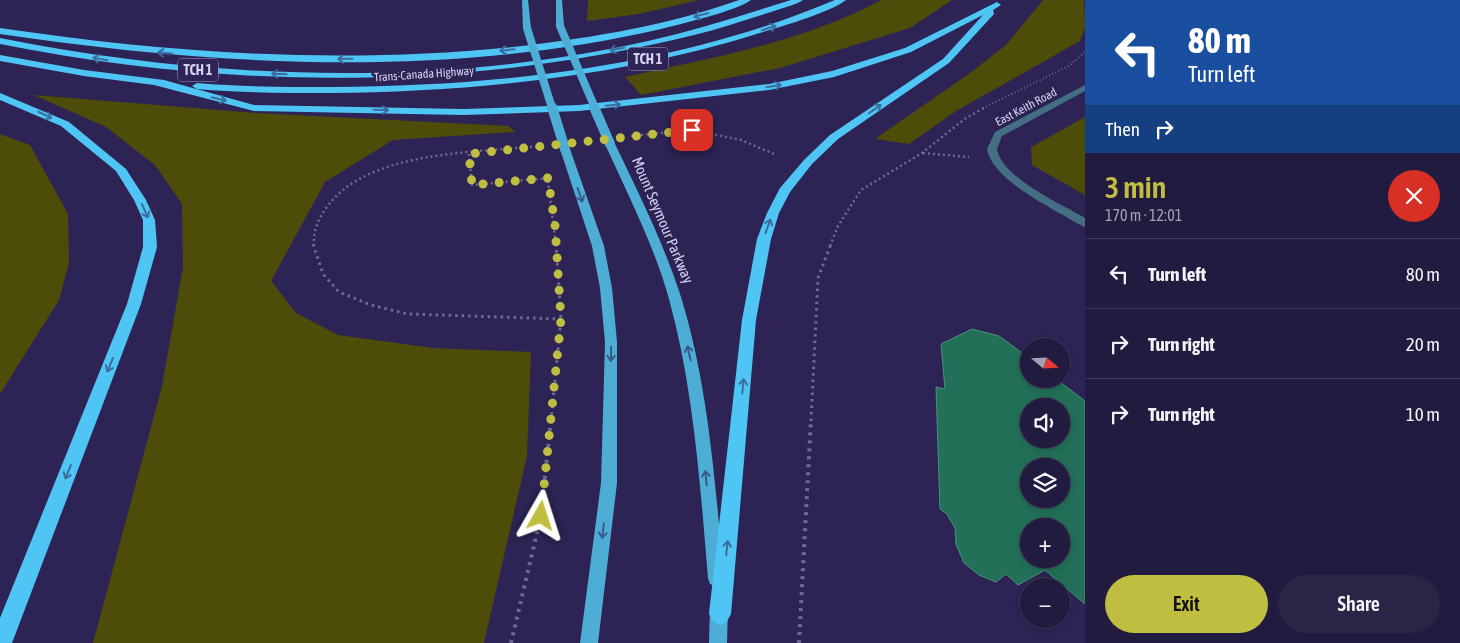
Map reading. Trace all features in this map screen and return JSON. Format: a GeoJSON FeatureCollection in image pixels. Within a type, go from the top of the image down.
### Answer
{"type":"FeatureCollection","features":[{"type":"Feature","properties":{"kind":"highway"},"geometry":{"type":"LineString","coordinates":[[0,31],[119,48],[210,56],[289,59],[418,57],[506,51],[608,36],[663,25],[747,0]]}},
{"type":"Feature","properties":{"kind":"highway","name":"Trans-Canada Highway"},"geometry":{"type":"LineString","coordinates":[[0,41],[105,60],[221,72],[291,74],[398,73],[510,65],[623,48],[726,24],[799,0]]}},
{"type":"Feature","properties":{"kind":"highway","name":"Trans-Canada Highway"},"geometry":{"type":"LineString","coordinates":[[0,58],[84,73],[207,87],[342,90],[446,86],[516,80],[574,72],[694,49],[782,24],[842,0]]}},
{"type":"Feature","properties":{"kind":"highway"},"geometry":{"type":"LineString","coordinates":[[155,82],[254,108],[464,112],[579,108],[769,87],[834,74],[908,50],[1000,3]]}},
{"type":"Feature","properties":{"kind":"highway"},"geometry":{"type":"LineString","coordinates":[[720,614],[749,320],[764,239],[773,213],[784,191],[808,162],[834,137],[946,61],[1000,3]]}},
{"type":"Feature","properties":{"kind":"highway"},"geometry":{"type":"LineString","coordinates":[[0,96],[65,124],[120,169],[140,200],[149,220],[150,247],[134,304],[1,643]]}},
{"type":"Feature","properties":{"kind":"main road"},"geometry":{"type":"LineString","coordinates":[[525,0],[527,28],[598,246],[606,288],[611,342],[609,483],[589,643]]}},
{"type":"Feature","properties":{"kind":"main road","name":"Mount Seymour Parkway"},"geometry":{"type":"LineString","coordinates":[[558,0],[560,26],[610,144],[654,238],[675,297],[690,356],[699,400],[720,614],[718,643]]}},
{"type":"Feature","properties":{"kind":"street","name":"East Keith Road"},"geometry":{"type":"LineString","coordinates":[[994,159],[991,151],[992,144],[998,134],[1085,88]]}},
{"type":"Feature","properties":{"kind":"street"},"geometry":{"type":"LineString","coordinates":[[994,159],[1012,178],[1085,223]]}},
{"type":"Feature","properties":{"kind":"path"},"geometry":{"type":"LineString","coordinates":[[799,643],[818,278],[838,226],[861,190],[922,153],[966,118],[1009,94],[1069,66],[1085,52]]}},
{"type":"Feature","properties":{"kind":"path"},"geometry":{"type":"LineString","coordinates":[[625,136],[692,130],[741,140],[774,154]]}},
{"type":"Feature","properties":{"kind":"path"},"geometry":{"type":"LineString","coordinates":[[547,145],[412,159],[368,173],[335,196],[317,221],[313,244],[324,274],[339,292],[372,305],[408,314],[561,319]]}},
{"type":"Feature","properties":{"kind":"path"},"geometry":{"type":"LineString","coordinates":[[922,153],[994,159]]}},
{"type":"Feature","properties":{"kind":"path"},"geometry":{"type":"LineString","coordinates":[[469,154],[472,185],[548,178]]}},
{"type":"Feature","properties":{"kind":"path"},"geometry":{"type":"LineString","coordinates":[[511,643],[541,516],[561,319],[555,225],[547,169]]}},
{"type":"Feature","properties":{"kind":"shaded area"},"geometry":{"type":"Polygon","coordinates":[[[588,0],[699,0],[639,14],[587,21],[588,0]]]}},
{"type":"Feature","properties":{"kind":"shaded area"},"geometry":{"type":"Polygon","coordinates":[[[881,0],[952,0],[910,28],[780,68],[641,95],[625,77],[789,38],[851,15],[881,0]]]}},
{"type":"Feature","properties":{"kind":"shaded area"},"geometry":{"type":"Polygon","coordinates":[[[1043,0],[1084,0],[1085,28],[1080,41],[956,111],[909,144],[875,139],[970,73],[1006,45],[1043,0]]]}},
{"type":"Feature","properties":{"kind":"shaded area"},"geometry":{"type":"Polygon","coordinates":[[[34,95],[256,113],[509,126],[515,132],[393,140],[325,182],[271,281],[296,313],[338,335],[433,348],[531,352],[527,456],[484,643],[93,643],[162,386],[183,267],[182,204],[155,165],[106,127],[34,95]]]}},
{"type":"Feature","properties":{"kind":"shaded area"},"geometry":{"type":"Polygon","coordinates":[[[1085,117],[1085,195],[1032,165],[1031,147],[1085,117]]]}},
{"type":"Feature","properties":{"kind":"shaded area"},"geometry":{"type":"Polygon","coordinates":[[[0,134],[30,145],[68,214],[69,263],[59,300],[0,394],[0,134]]]}},
{"type":"Feature","properties":{"kind":"building"},"geometry":{"type":"Polygon","coordinates":[[[972,329],[999,336],[1020,351],[1020,388],[1068,388],[1085,401],[1085,604],[1070,591],[1070,578],[1054,578],[1045,570],[1031,578],[1020,578],[1020,584],[1018,585],[1006,574],[996,582],[979,575],[964,563],[956,544],[955,528],[947,514],[940,509],[936,387],[945,389],[941,344],[972,329]]]}},
{"type":"Feature","properties":{"kind":"route"},"geometry":{"type":"LineString","coordinates":[[541,516],[561,319],[555,225],[548,178],[472,185],[469,154],[692,130]]}}]}
